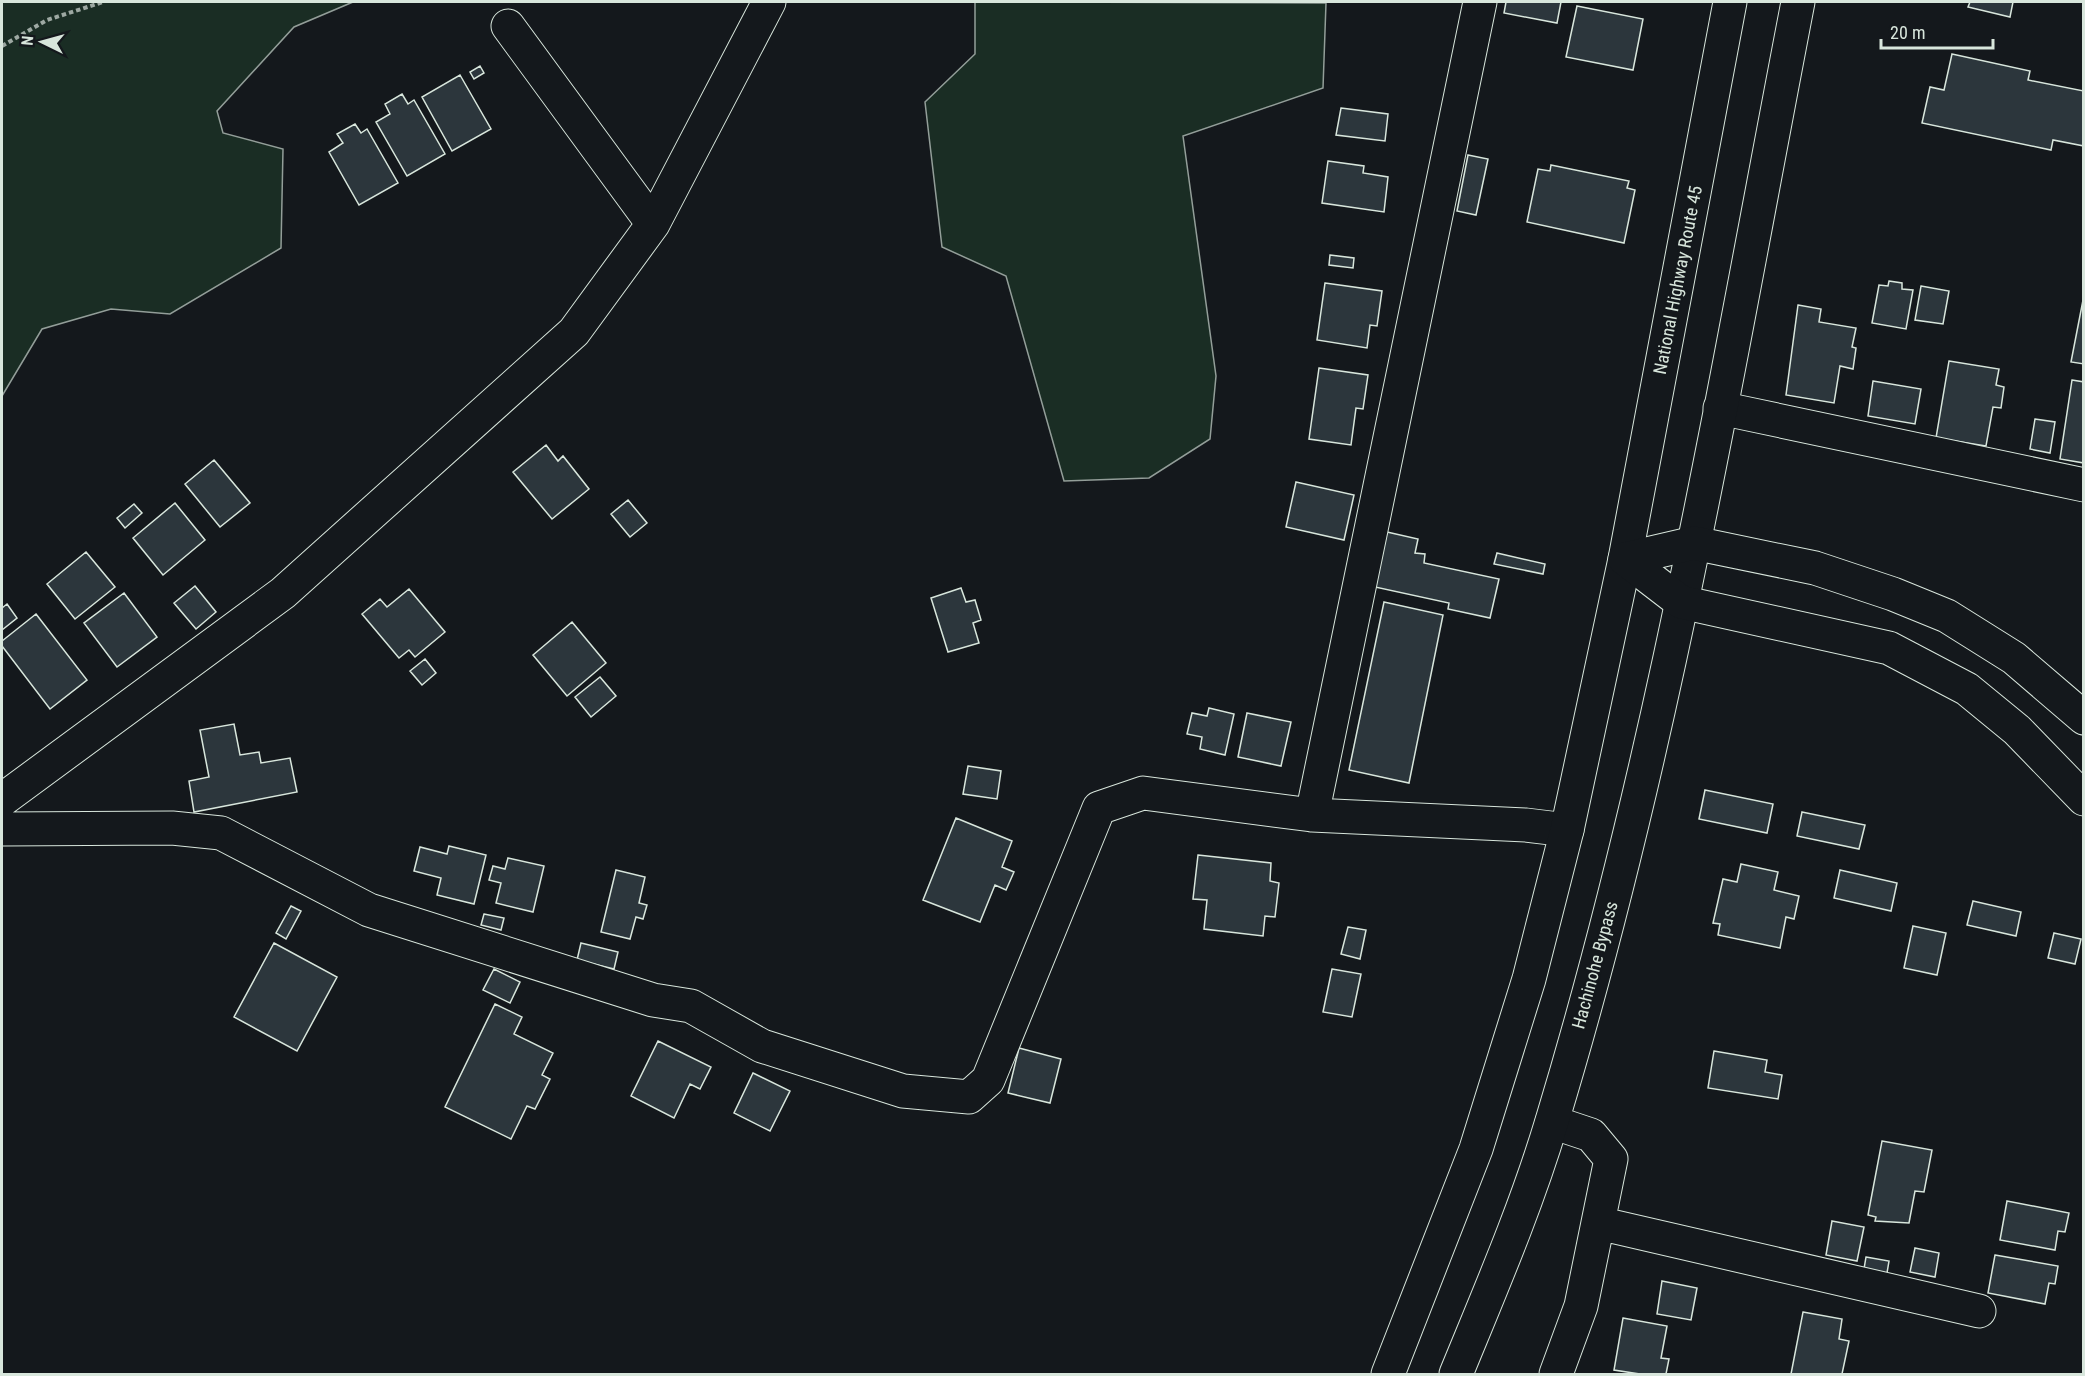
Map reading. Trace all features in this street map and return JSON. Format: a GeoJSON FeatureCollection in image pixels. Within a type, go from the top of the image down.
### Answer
{"type":"FeatureCollection","features":[{"type":"Feature","properties":{"kind":"main road"},"geometry":{"type":"LineString","coordinates":[[2,800],[283,593],[574,332],[653,224],[769,2]]}},
{"type":"Feature","properties":{"kind":"main road"},"geometry":{"type":"LineString","coordinates":[[1312,815],[1480,2]]}},
{"type":"Feature","properties":{"kind":"main road","name":"National Highway Route 45"},"geometry":{"type":"LineString","coordinates":[[1625,560],[1730,2]]}},
{"type":"Feature","properties":{"kind":"main road"},"geometry":{"type":"LineString","coordinates":[[1694,543],[1798,2]]}},
{"type":"Feature","properties":{"kind":"main road"},"geometry":{"type":"LineString","coordinates":[[508,27],[653,224]]}},
{"type":"Feature","properties":{"kind":"main road"},"geometry":{"type":"LineString","coordinates":[[1720,408],[2084,485]]}},
{"type":"Feature","properties":{"kind":"main road"},"geometry":{"type":"LineString","coordinates":[[1625,560],[1694,543],[1815,568],[1893,594],[1947,616],[2014,658],[2084,718]]}},
{"type":"Feature","properties":{"kind":"main road","name":"Hachinohe Bypass"},"geometry":{"type":"LineString","coordinates":[[1456,1374],[1521,1213],[1552,1122],[1630,835],[1694,543]]}},
{"type":"Feature","properties":{"kind":"main road"},"geometry":{"type":"LineString","coordinates":[[1625,560],[1681,602],[1889,648],[1967,689],[2017,730],[2084,799]]}},
{"type":"Feature","properties":{"kind":"main road"},"geometry":{"type":"LineString","coordinates":[[1388,1374],[1476,1149],[1529,979],[1567,830],[1625,560]]}},
{"type":"Feature","properties":{"kind":"main road"},"geometry":{"type":"LineString","coordinates":[[2,829],[172,828],[221,833],[369,910],[653,1000],[691,1006],[762,1046],[893,1087],[969,1097],[988,1080],[1099,808],[1143,794],[1312,815],[1526,825],[1567,830]]}},
{"type":"Feature","properties":{"kind":"main road"},"geometry":{"type":"LineString","coordinates":[[1552,1122],[1591,1135],[1611,1159],[1581,1306],[1556,1374]]}},
{"type":"Feature","properties":{"kind":"main road"},"geometry":{"type":"LineString","coordinates":[[1598,1223],[1979,1311]]}},
{"type":"Feature","properties":{"kind":"path"},"geometry":{"type":"LineString","coordinates":[[2,46],[46,20],[103,2]]}},
{"type":"Feature","properties":{"kind":"green space"},"geometry":{"type":"Polygon","coordinates":[[[2,2],[353,2],[294,27],[217,111],[223,133],[283,149],[281,248],[170,314],[111,309],[42,329],[2,396],[2,2]]]}},
{"type":"Feature","properties":{"kind":"green space"},"geometry":{"type":"Polygon","coordinates":[[[975,2],[1326,3],[1323,88],[1183,136],[1216,376],[1210,439],[1149,478],[1064,481],[1006,276],[942,247],[925,102],[975,54],[975,2]]]}},
{"type":"Feature","properties":{"kind":"building"},"geometry":{"type":"Polygon","coordinates":[[[1506,2],[1561,2],[1557,23],[1504,13],[1506,2]]]}},
{"type":"Feature","properties":{"kind":"building"},"geometry":{"type":"Polygon","coordinates":[[[1970,2],[2013,2],[2010,17],[1968,7],[1970,2]]]}},
{"type":"Feature","properties":{"kind":"building"},"geometry":{"type":"Polygon","coordinates":[[[1577,6],[1643,19],[1633,70],[1566,57],[1577,6]]]}},
{"type":"Feature","properties":{"kind":"building"},"geometry":{"type":"Polygon","coordinates":[[[1952,54],[2030,71],[2028,80],[2084,91],[2084,146],[2053,140],[2051,150],[1922,123],[1930,87],[1944,90],[1952,54]]]}},
{"type":"Feature","properties":{"kind":"building"},"geometry":{"type":"Polygon","coordinates":[[[480,66],[484,73],[474,79],[470,72],[480,66]]]}},
{"type":"Feature","properties":{"kind":"building"},"geometry":{"type":"Polygon","coordinates":[[[460,75],[491,129],[452,151],[422,97],[460,75]]]}},
{"type":"Feature","properties":{"kind":"building"},"geometry":{"type":"Polygon","coordinates":[[[402,94],[408,104],[414,100],[445,154],[407,176],[376,122],[390,114],[385,104],[402,94]]]}},
{"type":"Feature","properties":{"kind":"building"},"geometry":{"type":"Polygon","coordinates":[[[1341,108],[1388,114],[1385,141],[1336,135],[1341,108]]]}},
{"type":"Feature","properties":{"kind":"building"},"geometry":{"type":"Polygon","coordinates":[[[355,124],[361,133],[367,129],[398,183],[359,205],[329,152],[343,143],[337,134],[355,124]]]}},
{"type":"Feature","properties":{"kind":"building"},"geometry":{"type":"Polygon","coordinates":[[[1468,155],[1488,159],[1476,215],[1457,211],[1468,155]]]}},
{"type":"Feature","properties":{"kind":"building"},"geometry":{"type":"Polygon","coordinates":[[[1328,161],[1364,166],[1363,173],[1388,177],[1384,212],[1322,203],[1328,161]]]}},
{"type":"Feature","properties":{"kind":"building"},"geometry":{"type":"Polygon","coordinates":[[[1551,165],[1629,181],[1627,188],[1635,190],[1624,243],[1527,222],[1538,169],[1550,171],[1551,165]]]}},
{"type":"Feature","properties":{"kind":"building"},"geometry":{"type":"Polygon","coordinates":[[[1330,255],[1354,258],[1353,268],[1329,265],[1330,255]]]}},
{"type":"Feature","properties":{"kind":"building"},"geometry":{"type":"Polygon","coordinates":[[[1889,281],[1902,283],[1902,289],[1913,290],[1906,329],[1872,323],[1879,285],[1888,286],[1889,281]]]}},
{"type":"Feature","properties":{"kind":"building"},"geometry":{"type":"Polygon","coordinates":[[[1325,283],[1382,291],[1377,326],[1370,325],[1367,348],[1317,340],[1325,283]]]}},
{"type":"Feature","properties":{"kind":"building"},"geometry":{"type":"Polygon","coordinates":[[[1921,286],[1949,291],[1943,324],[1915,320],[1921,286]]]}},
{"type":"Feature","properties":{"kind":"building"},"geometry":{"type":"Polygon","coordinates":[[[2084,295],[2084,364],[2071,362],[2084,295]]]}},
{"type":"Feature","properties":{"kind":"building"},"geometry":{"type":"Polygon","coordinates":[[[1798,305],[1821,309],[1819,322],[1856,328],[1852,347],[1856,348],[1853,369],[1840,366],[1834,403],[1786,395],[1798,305]]]}},
{"type":"Feature","properties":{"kind":"building"},"geometry":{"type":"Polygon","coordinates":[[[1949,361],[1999,369],[1996,385],[2004,387],[2001,408],[1993,407],[1986,446],[1936,438],[1949,361]]]}},
{"type":"Feature","properties":{"kind":"building"},"geometry":{"type":"Polygon","coordinates":[[[1319,368],[1368,375],[1363,409],[1356,408],[1351,445],[1309,439],[1319,368]]]}},
{"type":"Feature","properties":{"kind":"building"},"geometry":{"type":"Polygon","coordinates":[[[2072,380],[2084,382],[2084,463],[2060,459],[2072,380]]]}},
{"type":"Feature","properties":{"kind":"building"},"geometry":{"type":"Polygon","coordinates":[[[1873,381],[1921,389],[1915,424],[1868,416],[1873,381]]]}},
{"type":"Feature","properties":{"kind":"building"},"geometry":{"type":"Polygon","coordinates":[[[2035,419],[2055,422],[2050,453],[2030,449],[2035,419]]]}},
{"type":"Feature","properties":{"kind":"building"},"geometry":{"type":"Polygon","coordinates":[[[546,445],[558,461],[563,456],[589,489],[552,519],[513,472],[546,445]]]}},
{"type":"Feature","properties":{"kind":"building"},"geometry":{"type":"Polygon","coordinates":[[[214,460],[250,503],[220,527],[185,484],[214,460]]]}},
{"type":"Feature","properties":{"kind":"building"},"geometry":{"type":"Polygon","coordinates":[[[1296,482],[1354,495],[1344,540],[1286,527],[1296,482]]]}},
{"type":"Feature","properties":{"kind":"building"},"geometry":{"type":"Polygon","coordinates":[[[628,500],[647,523],[630,537],[611,514],[628,500]]]}},
{"type":"Feature","properties":{"kind":"building"},"geometry":{"type":"Polygon","coordinates":[[[175,503],[205,540],[163,575],[133,538],[175,503]]]}},
{"type":"Feature","properties":{"kind":"building"},"geometry":{"type":"Polygon","coordinates":[[[134,504],[142,513],[125,528],[117,518],[134,504]]]}},
{"type":"Feature","properties":{"kind":"building"},"geometry":{"type":"Polygon","coordinates":[[[1387,532],[1418,539],[1415,553],[1425,554],[1424,563],[1499,579],[1490,618],[1448,609],[1449,603],[1375,587],[1387,532]]]}},
{"type":"Feature","properties":{"kind":"building"},"geometry":{"type":"Polygon","coordinates":[[[86,552],[115,587],[75,619],[47,584],[86,552]]]}},
{"type":"Feature","properties":{"kind":"building"},"geometry":{"type":"Polygon","coordinates":[[[1497,553],[1545,564],[1543,574],[1494,564],[1497,553]]]}},
{"type":"Feature","properties":{"kind":"building"},"geometry":{"type":"Polygon","coordinates":[[[195,586],[216,612],[196,629],[174,603],[195,586]]]}},
{"type":"Feature","properties":{"kind":"building"},"geometry":{"type":"Polygon","coordinates":[[[961,588],[966,602],[975,600],[981,620],[973,623],[979,643],[948,652],[931,598],[961,588]]]}},
{"type":"Feature","properties":{"kind":"building"},"geometry":{"type":"Polygon","coordinates":[[[409,589],[445,632],[415,657],[409,650],[399,658],[362,614],[380,599],[387,607],[409,589]]]}},
{"type":"Feature","properties":{"kind":"building"},"geometry":{"type":"Polygon","coordinates":[[[124,593],[157,637],[117,667],[84,623],[124,593]]]}},
{"type":"Feature","properties":{"kind":"building"},"geometry":{"type":"Polygon","coordinates":[[[1384,602],[1443,615],[1409,783],[1349,770],[1384,602]]]}},
{"type":"Feature","properties":{"kind":"building"},"geometry":{"type":"Polygon","coordinates":[[[7,604],[17,618],[2,630],[2,608],[7,604]]]}},
{"type":"Feature","properties":{"kind":"building"},"geometry":{"type":"Polygon","coordinates":[[[36,614],[87,680],[50,709],[2,646],[2,641],[36,614]]]}},
{"type":"Feature","properties":{"kind":"building"},"geometry":{"type":"Polygon","coordinates":[[[572,622],[606,663],[567,696],[533,655],[572,622]]]}},
{"type":"Feature","properties":{"kind":"building"},"geometry":{"type":"Polygon","coordinates":[[[425,659],[436,673],[422,685],[410,671],[425,659]]]}},
{"type":"Feature","properties":{"kind":"building"},"geometry":{"type":"Polygon","coordinates":[[[600,677],[616,696],[591,717],[575,697],[600,677]]]}},
{"type":"Feature","properties":{"kind":"building"},"geometry":{"type":"Polygon","coordinates":[[[1209,708],[1234,714],[1225,755],[1200,749],[1202,737],[1187,734],[1192,713],[1207,716],[1209,708]]]}},
{"type":"Feature","properties":{"kind":"building"},"geometry":{"type":"Polygon","coordinates":[[[1247,713],[1291,722],[1281,766],[1238,757],[1247,713]]]}},
{"type":"Feature","properties":{"kind":"building"},"geometry":{"type":"Polygon","coordinates":[[[234,724],[240,755],[259,752],[261,763],[290,758],[297,792],[194,812],[189,781],[209,777],[200,730],[234,724]]]}},
{"type":"Feature","properties":{"kind":"building"},"geometry":{"type":"Polygon","coordinates":[[[968,766],[1001,771],[997,799],[963,794],[968,766]]]}},
{"type":"Feature","properties":{"kind":"building"},"geometry":{"type":"Polygon","coordinates":[[[1705,790],[1773,804],[1767,833],[1699,819],[1705,790]]]}},
{"type":"Feature","properties":{"kind":"building"},"geometry":{"type":"Polygon","coordinates":[[[1802,812],[1865,825],[1859,849],[1797,836],[1802,812]]]}},
{"type":"Feature","properties":{"kind":"building"},"geometry":{"type":"Polygon","coordinates":[[[956,818],[1012,841],[1002,867],[1014,872],[1006,890],[995,885],[980,922],[923,900],[956,818]]]}},
{"type":"Feature","properties":{"kind":"building"},"geometry":{"type":"Polygon","coordinates":[[[449,846],[486,855],[474,904],[437,895],[441,878],[414,871],[420,847],[447,854],[449,846]]]}},
{"type":"Feature","properties":{"kind":"building"},"geometry":{"type":"Polygon","coordinates":[[[1198,855],[1271,863],[1270,881],[1279,883],[1275,917],[1265,916],[1263,936],[1204,929],[1207,900],[1193,899],[1198,855]]]}},
{"type":"Feature","properties":{"kind":"building"},"geometry":{"type":"Polygon","coordinates":[[[508,858],[544,866],[533,912],[496,903],[501,883],[489,880],[493,866],[505,869],[508,858]]]}},
{"type":"Feature","properties":{"kind":"building"},"geometry":{"type":"Polygon","coordinates":[[[1741,864],[1778,872],[1774,890],[1799,896],[1794,919],[1786,917],[1780,948],[1718,935],[1720,924],[1713,923],[1723,879],[1737,882],[1741,864]]]}},
{"type":"Feature","properties":{"kind":"building"},"geometry":{"type":"Polygon","coordinates":[[[616,870],[645,877],[639,903],[647,905],[643,919],[636,917],[630,939],[601,932],[616,870]]]}},
{"type":"Feature","properties":{"kind":"building"},"geometry":{"type":"Polygon","coordinates":[[[1840,870],[1897,883],[1891,911],[1834,898],[1840,870]]]}},
{"type":"Feature","properties":{"kind":"building"},"geometry":{"type":"Polygon","coordinates":[[[1973,901],[2021,912],[2016,936],[1967,925],[1973,901]]]}},
{"type":"Feature","properties":{"kind":"building"},"geometry":{"type":"Polygon","coordinates":[[[291,906],[301,911],[286,939],[276,933],[291,906]]]}},
{"type":"Feature","properties":{"kind":"building"},"geometry":{"type":"Polygon","coordinates":[[[484,914],[504,918],[501,930],[481,925],[484,914]]]}},
{"type":"Feature","properties":{"kind":"building"},"geometry":{"type":"Polygon","coordinates":[[[1913,926],[1946,933],[1937,975],[1904,968],[1913,926]]]}},
{"type":"Feature","properties":{"kind":"building"},"geometry":{"type":"Polygon","coordinates":[[[1348,927],[1366,930],[1360,959],[1341,954],[1348,927]]]}},
{"type":"Feature","properties":{"kind":"building"},"geometry":{"type":"Polygon","coordinates":[[[2054,933],[2081,939],[2075,964],[2048,958],[2054,933]]]}},
{"type":"Feature","properties":{"kind":"building"},"geometry":{"type":"Polygon","coordinates":[[[274,943],[337,977],[297,1051],[234,1017],[274,943]]]}},
{"type":"Feature","properties":{"kind":"building"},"geometry":{"type":"Polygon","coordinates":[[[581,943],[618,952],[614,969],[577,960],[581,943]]]}},
{"type":"Feature","properties":{"kind":"building"},"geometry":{"type":"Polygon","coordinates":[[[494,969],[520,982],[510,1003],[483,990],[494,969]]]}},
{"type":"Feature","properties":{"kind":"building"},"geometry":{"type":"Polygon","coordinates":[[[1332,969],[1361,974],[1352,1017],[1323,1012],[1332,969]]]}},
{"type":"Feature","properties":{"kind":"building"},"geometry":{"type":"Polygon","coordinates":[[[495,1004],[522,1017],[514,1034],[553,1053],[542,1075],[550,1079],[535,1109],[527,1106],[511,1139],[445,1107],[495,1004]]]}},
{"type":"Feature","properties":{"kind":"building"},"geometry":{"type":"Polygon","coordinates":[[[658,1041],[711,1067],[700,1089],[690,1084],[674,1118],[631,1096],[658,1041]]]}},
{"type":"Feature","properties":{"kind":"building"},"geometry":{"type":"Polygon","coordinates":[[[1019,1048],[1061,1059],[1050,1103],[1008,1093],[1019,1048]]]}},
{"type":"Feature","properties":{"kind":"building"},"geometry":{"type":"Polygon","coordinates":[[[1714,1051],[1767,1060],[1765,1072],[1782,1075],[1778,1099],[1708,1088],[1714,1051]]]}},
{"type":"Feature","properties":{"kind":"building"},"geometry":{"type":"Polygon","coordinates":[[[753,1073],[790,1091],[770,1131],[734,1113],[753,1073]]]}},
{"type":"Feature","properties":{"kind":"building"},"geometry":{"type":"Polygon","coordinates":[[[1882,1141],[1932,1150],[1924,1192],[1915,1191],[1909,1223],[1875,1221],[1876,1217],[1868,1215],[1882,1141]]]}},
{"type":"Feature","properties":{"kind":"building"},"geometry":{"type":"Polygon","coordinates":[[[2007,1201],[2069,1213],[2065,1232],[2058,1231],[2055,1250],[2000,1240],[2007,1201]]]}},
{"type":"Feature","properties":{"kind":"building"},"geometry":{"type":"Polygon","coordinates":[[[1832,1221],[1864,1227],[1857,1261],[1826,1255],[1832,1221]]]}},
{"type":"Feature","properties":{"kind":"building"},"geometry":{"type":"Polygon","coordinates":[[[1915,1248],[1939,1253],[1935,1277],[1910,1272],[1915,1248]]]}},
{"type":"Feature","properties":{"kind":"building"},"geometry":{"type":"Polygon","coordinates":[[[1995,1255],[2058,1266],[2055,1284],[2049,1283],[2045,1304],[1988,1293],[1995,1255]]]}},
{"type":"Feature","properties":{"kind":"building"},"geometry":{"type":"Polygon","coordinates":[[[1866,1257],[1889,1261],[1887,1273],[1864,1269],[1866,1257]]]}},
{"type":"Feature","properties":{"kind":"building"},"geometry":{"type":"Polygon","coordinates":[[[1662,1281],[1697,1288],[1691,1320],[1657,1314],[1662,1281]]]}},
{"type":"Feature","properties":{"kind":"building"},"geometry":{"type":"Polygon","coordinates":[[[1803,1312],[1842,1319],[1839,1339],[1849,1341],[1842,1374],[1791,1374],[1803,1312]]]}},
{"type":"Feature","properties":{"kind":"building"},"geometry":{"type":"Polygon","coordinates":[[[1623,1318],[1667,1326],[1661,1358],[1669,1359],[1666,1374],[1640,1374],[1614,1370],[1623,1318]]]}}]}
